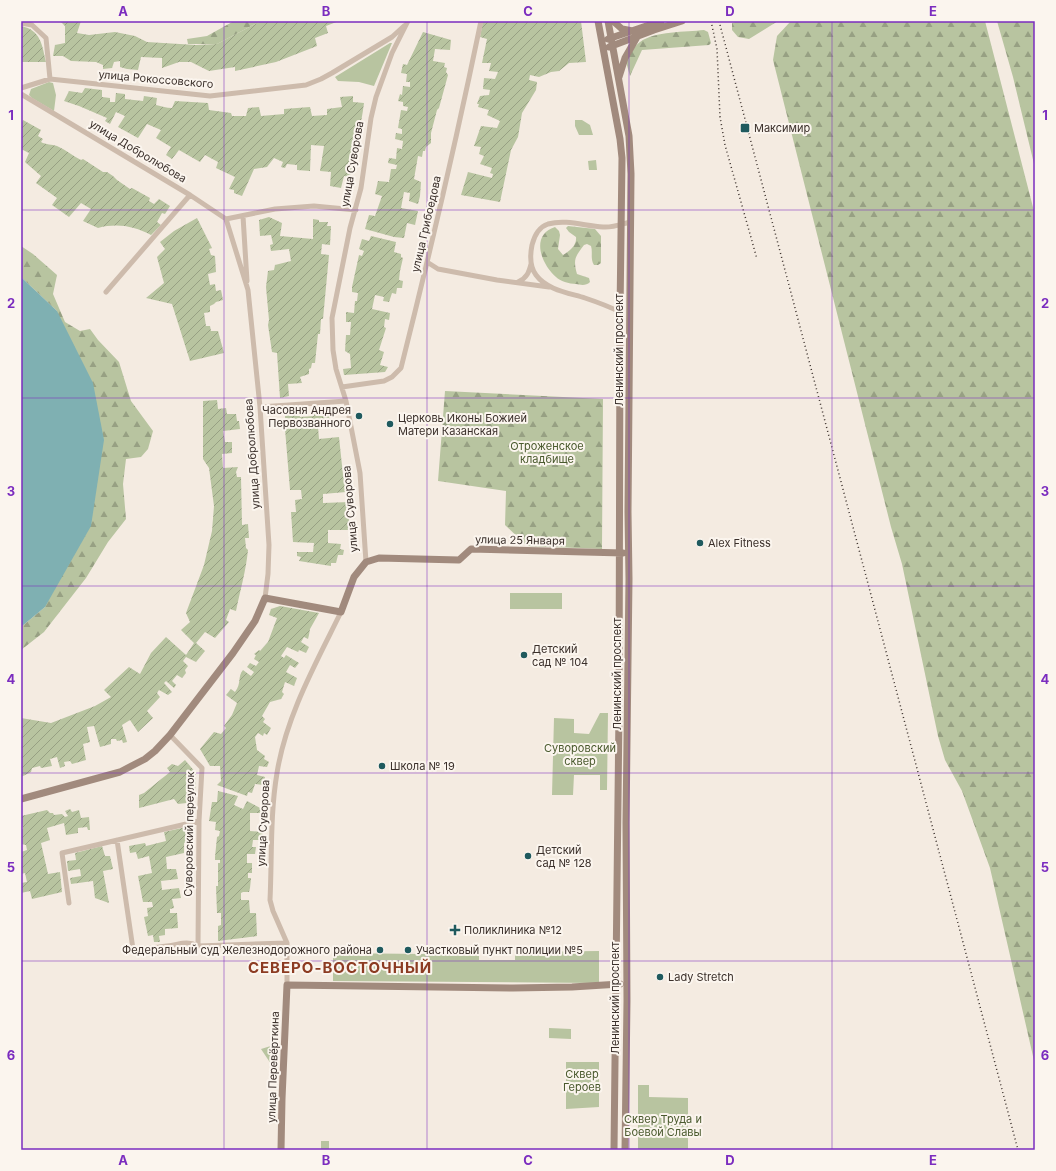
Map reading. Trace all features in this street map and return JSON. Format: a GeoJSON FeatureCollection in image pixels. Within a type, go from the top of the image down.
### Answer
{"type":"FeatureCollection","features":[{"type":"Feature","properties":{"kind":"main road","name":"Ленинский проспект"},"geometry":{"type":"LineString","coordinates":[[598,21],[620,139],[622,158],[620,225],[620,553],[614,1150]]}},
{"type":"Feature","properties":{"kind":"main road","name":"Ленинский проспект"},"geometry":{"type":"LineString","coordinates":[[608,21],[629,136],[631,174],[625,1150]]}},
{"type":"Feature","properties":{"kind":"main road"},"geometry":{"type":"LineString","coordinates":[[613,21],[622,29],[635,34]]}},
{"type":"Feature","properties":{"kind":"main road"},"geometry":{"type":"LineString","coordinates":[[603,48],[613,46],[661,21]]}},
{"type":"Feature","properties":{"kind":"main road"},"geometry":{"type":"LineString","coordinates":[[602,41],[635,34],[682,21]]}},
{"type":"Feature","properties":{"kind":"main road"},"geometry":{"type":"LineString","coordinates":[[619,84],[623,63],[635,34]]}},
{"type":"Feature","properties":{"kind":"main road"},"geometry":{"type":"LineString","coordinates":[[620,312],[626,312],[626,325],[630,331]]}},
{"type":"Feature","properties":{"kind":"main road","name":"улица 25 Января"},"geometry":{"type":"LineString","coordinates":[[366,562],[379,558],[459,560],[471,549],[629,554]]}},
{"type":"Feature","properties":{"kind":"main road","name":"улица Суворова"},"geometry":{"type":"LineString","coordinates":[[341,612],[354,577],[366,562]]}},
{"type":"Feature","properties":{"kind":"main road"},"geometry":{"type":"LineString","coordinates":[[264,598],[341,612]]}},
{"type":"Feature","properties":{"kind":"main road","name":"улица Добролюбова"},"geometry":{"type":"LineString","coordinates":[[21,799],[120,772],[145,759],[156,751],[170,735],[255,621],[264,598]]}},
{"type":"Feature","properties":{"kind":"main road"},"geometry":{"type":"LineString","coordinates":[[287,985],[513,988],[616,985],[626,982]]}},
{"type":"Feature","properties":{"kind":"main road","name":"улица Перевёрткина"},"geometry":{"type":"LineString","coordinates":[[281,1150],[287,985]]}},
{"type":"Feature","properties":{"kind":"street","name":"улица Рокоссовского"},"geometry":{"type":"LineString","coordinates":[[50,79],[210,96],[306,85],[321,80],[392,37],[408,21]]}},
{"type":"Feature","properties":{"kind":"street","name":"улица Суворова"},"geometry":{"type":"LineString","coordinates":[[366,562],[360,473],[346,401],[336,369],[333,350],[332,318],[345,251],[361,188],[371,118],[376,97],[392,53],[408,21]]}},
{"type":"Feature","properties":{"kind":"street","name":"улица Грибоедова"},"geometry":{"type":"LineString","coordinates":[[342,387],[384,382],[392,377],[401,368],[464,106],[481,21]]}},
{"type":"Feature","properties":{"kind":"street"},"geometry":{"type":"LineString","coordinates":[[21,23],[32,25],[46,38],[50,79],[21,88]]}},
{"type":"Feature","properties":{"kind":"street","name":"улица Добролюбова"},"geometry":{"type":"LineString","coordinates":[[21,94],[190,195],[226,219],[248,290],[260,407],[269,545],[268,574],[264,598]]}},
{"type":"Feature","properties":{"kind":"street"},"geometry":{"type":"LineString","coordinates":[[106,292],[190,195]]}},
{"type":"Feature","properties":{"kind":"street"},"geometry":{"type":"LineString","coordinates":[[226,219],[275,209],[314,206],[356,210]]}},
{"type":"Feature","properties":{"kind":"street"},"geometry":{"type":"LineString","coordinates":[[243,216],[248,290]]}},
{"type":"Feature","properties":{"kind":"street"},"geometry":{"type":"LineString","coordinates":[[517,283],[526,277],[529,272],[532,244],[535,236],[546,225],[566,223],[605,227],[630,222]]}},
{"type":"Feature","properties":{"kind":"street"},"geometry":{"type":"LineString","coordinates":[[427,262],[438,269],[517,283],[551,287],[606,305],[620,312]]}},
{"type":"Feature","properties":{"kind":"street"},"geometry":{"type":"LineString","coordinates":[[531,262],[536,275],[551,287]]}},
{"type":"Feature","properties":{"kind":"street"},"geometry":{"type":"LineString","coordinates":[[260,407],[346,401]]}},
{"type":"Feature","properties":{"kind":"street","name":"улица Суворова"},"geometry":{"type":"LineString","coordinates":[[287,985],[287,943],[270,900],[273,808],[277,772],[294,712],[341,612]]}},
{"type":"Feature","properties":{"kind":"street","name":"Суворовский переулок"},"geometry":{"type":"LineString","coordinates":[[170,735],[202,768],[199,821],[198,946]]}},
{"type":"Feature","properties":{"kind":"street"},"geometry":{"type":"LineString","coordinates":[[69,902],[62,853],[199,821]]}},
{"type":"Feature","properties":{"kind":"street"},"geometry":{"type":"LineString","coordinates":[[117,840],[133,949],[170,946],[182,943],[191,943],[198,946],[287,943]]}},
{"type":"Feature","properties":{"kind":"green space"},"geometry":{"type":"Polygon","coordinates":[[[60,21],[81,21],[77,33],[89,35],[115,32],[135,36],[147,42],[196,45],[217,44],[261,21],[339,21],[326,26],[328,33],[315,38],[317,46],[276,62],[235,71],[235,67],[209,71],[191,62],[179,62],[162,68],[162,58],[141,57],[138,70],[120,67],[120,61],[114,62],[112,68],[103,69],[103,65],[96,62],[71,61],[63,56],[53,56],[55,45],[65,43],[65,26],[60,21]]]}},
{"type":"Feature","properties":{"kind":"green space"},"geometry":{"type":"Polygon","coordinates":[[[234,21],[261,21],[217,44],[188,44],[187,39],[207,36],[234,21]]]}},
{"type":"Feature","properties":{"kind":"green space"},"geometry":{"type":"Polygon","coordinates":[[[483,21],[581,21],[586,62],[569,63],[559,71],[551,72],[539,77],[530,75],[529,80],[537,82],[536,90],[522,113],[518,137],[511,150],[500,202],[461,195],[468,172],[492,178],[493,174],[490,173],[492,168],[480,164],[484,156],[479,154],[481,147],[474,146],[481,126],[497,128],[500,121],[487,115],[489,110],[478,107],[479,104],[477,104],[480,96],[489,95],[490,90],[483,89],[484,78],[495,79],[498,72],[489,71],[491,63],[482,63],[487,39],[480,37],[483,21]]]}},
{"type":"Feature","properties":{"kind":"green space"},"geometry":{"type":"Polygon","coordinates":[[[739,21],[778,21],[749,39],[738,37],[732,30],[732,23],[739,21]]]}},
{"type":"Feature","properties":{"kind":"green space"},"geometry":{"type":"Polygon","coordinates":[[[792,21],[985,21],[1035,215],[1035,1065],[990,868],[962,791],[945,760],[938,736],[902,564],[891,527],[773,60],[777,36],[792,21]]]}},
{"type":"Feature","properties":{"kind":"green space"},"geometry":{"type":"Polygon","coordinates":[[[997,21],[1035,21],[1035,168],[1013,77],[997,21]]]}},
{"type":"Feature","properties":{"kind":"green space"},"geometry":{"type":"Polygon","coordinates":[[[21,26],[33,31],[40,39],[46,62],[21,62],[21,26]]]}},
{"type":"Feature","properties":{"kind":"green space"},"geometry":{"type":"Polygon","coordinates":[[[704,30],[708,32],[711,43],[709,45],[642,50],[630,76],[626,62],[638,44],[646,38],[662,34],[704,30]]]}},
{"type":"Feature","properties":{"kind":"green space"},"geometry":{"type":"Polygon","coordinates":[[[423,32],[451,40],[450,50],[435,49],[433,61],[445,63],[444,67],[447,68],[446,72],[448,75],[431,133],[431,143],[426,147],[425,151],[423,151],[422,157],[418,156],[414,179],[421,182],[418,204],[409,201],[410,193],[404,192],[401,208],[418,211],[415,225],[407,223],[404,238],[394,237],[365,229],[369,215],[375,216],[382,196],[375,194],[378,181],[389,182],[391,169],[396,169],[397,165],[388,163],[389,158],[396,159],[397,148],[402,149],[403,141],[395,139],[396,133],[402,134],[402,129],[398,128],[401,110],[407,111],[408,107],[403,106],[403,102],[398,101],[400,94],[402,95],[403,86],[410,87],[410,82],[406,82],[407,74],[401,73],[403,64],[407,65],[423,32]]]}},
{"type":"Feature","properties":{"kind":"green space"},"geometry":{"type":"Polygon","coordinates":[[[392,43],[374,86],[359,82],[338,81],[335,77],[392,43]]]}},
{"type":"Feature","properties":{"kind":"green space"},"geometry":{"type":"Polygon","coordinates":[[[49,82],[53,83],[56,95],[54,111],[29,95],[31,89],[49,82]]]}},
{"type":"Feature","properties":{"kind":"green space"},"geometry":{"type":"Polygon","coordinates":[[[85,88],[102,90],[102,97],[110,98],[110,102],[115,102],[116,93],[125,94],[125,99],[143,101],[144,96],[157,98],[156,105],[170,108],[172,108],[175,101],[208,103],[209,110],[231,113],[232,116],[246,116],[248,108],[259,107],[261,116],[284,114],[284,109],[310,107],[312,116],[327,115],[327,109],[342,107],[340,97],[353,96],[353,102],[364,103],[350,177],[344,176],[341,188],[330,186],[331,172],[320,171],[324,146],[311,145],[310,171],[297,170],[297,165],[287,164],[285,168],[281,167],[283,162],[274,158],[267,167],[254,169],[242,196],[234,193],[234,190],[229,189],[235,177],[216,168],[218,162],[205,155],[200,162],[179,150],[172,159],[166,155],[171,147],[156,138],[161,130],[147,124],[138,138],[118,127],[125,116],[116,112],[110,124],[105,121],[107,118],[64,101],[69,91],[82,93],[85,88]]]}},
{"type":"Feature","properties":{"kind":"green space"},"geometry":{"type":"Polygon","coordinates":[[[23,120],[41,130],[38,136],[43,139],[41,142],[57,146],[81,160],[83,159],[103,172],[107,172],[130,189],[132,188],[150,198],[149,201],[154,204],[159,199],[170,206],[165,214],[162,213],[157,222],[161,225],[151,235],[138,229],[125,226],[105,226],[98,228],[83,221],[91,209],[81,203],[69,217],[52,205],[57,198],[36,183],[41,176],[25,162],[29,153],[21,149],[21,125],[23,120]]]}},
{"type":"Feature","properties":{"kind":"green space"},"geometry":{"type":"Polygon","coordinates":[[[575,120],[582,120],[590,125],[593,135],[579,135],[575,126],[575,120]]]}},
{"type":"Feature","properties":{"kind":"green space"},"geometry":{"type":"Polygon","coordinates":[[[596,160],[597,170],[589,170],[588,161],[596,160]]]}},
{"type":"Feature","properties":{"kind":"green space"},"geometry":{"type":"Polygon","coordinates":[[[269,217],[282,223],[280,236],[313,239],[313,219],[319,220],[319,222],[328,222],[327,226],[331,226],[330,245],[322,244],[321,254],[329,255],[323,319],[321,319],[320,334],[318,334],[315,363],[312,363],[311,368],[309,369],[309,374],[300,377],[302,383],[288,384],[289,396],[280,398],[277,353],[272,352],[268,325],[269,320],[266,287],[268,271],[274,270],[275,265],[291,261],[289,249],[271,251],[270,245],[273,244],[271,235],[260,236],[259,220],[269,217]]]}},
{"type":"Feature","properties":{"kind":"green space"},"geometry":{"type":"Polygon","coordinates":[[[197,218],[212,248],[209,249],[211,255],[215,256],[216,272],[208,274],[210,285],[215,284],[216,291],[221,290],[223,300],[210,306],[210,312],[204,313],[206,326],[210,326],[211,331],[218,331],[224,353],[190,361],[172,304],[146,298],[164,283],[157,257],[165,249],[160,242],[174,231],[197,218]]]}},
{"type":"Feature","properties":{"kind":"green space"},"geometry":{"type":"Polygon","coordinates":[[[568,226],[595,229],[601,236],[601,263],[594,265],[591,246],[587,244],[584,245],[579,252],[575,261],[577,274],[589,278],[590,282],[587,284],[582,285],[560,280],[546,265],[542,258],[540,243],[542,236],[547,231],[555,227],[559,231],[560,235],[558,249],[563,255],[572,248],[576,237],[566,228],[568,226]]]}},
{"type":"Feature","properties":{"kind":"green space"},"geometry":{"type":"Polygon","coordinates":[[[371,236],[396,242],[394,252],[401,254],[401,257],[403,258],[399,280],[403,281],[402,288],[397,288],[396,294],[392,293],[389,302],[383,301],[384,297],[375,295],[372,309],[390,313],[389,320],[385,319],[384,327],[386,328],[379,350],[384,352],[380,365],[388,367],[385,372],[344,375],[343,369],[351,368],[350,354],[345,351],[346,335],[350,335],[351,322],[346,322],[346,312],[354,313],[355,301],[357,301],[358,293],[352,292],[352,287],[359,255],[362,256],[364,251],[359,249],[362,239],[369,241],[371,236]]]}},
{"type":"Feature","properties":{"kind":"green space"},"geometry":{"type":"Polygon","coordinates":[[[21,246],[33,254],[57,275],[53,294],[65,322],[80,331],[90,329],[98,340],[119,362],[131,401],[153,431],[148,449],[141,457],[126,459],[123,484],[126,519],[108,542],[86,578],[44,632],[21,650],[21,627],[45,607],[57,311],[21,277],[21,246]]]}},
{"type":"Feature","properties":{"kind":"green space","name":"Отроженское кладбище"},"geometry":{"type":"Polygon","coordinates":[[[445,391],[603,399],[602,549],[527,546],[505,525],[506,491],[438,481],[445,391]]]}},
{"type":"Feature","properties":{"kind":"green space"},"geometry":{"type":"Polygon","coordinates":[[[217,400],[218,409],[226,408],[227,414],[236,414],[240,429],[223,431],[225,442],[232,442],[232,453],[222,454],[223,468],[238,467],[236,472],[237,477],[241,477],[242,525],[248,524],[249,538],[245,538],[246,548],[248,550],[247,558],[236,611],[230,609],[226,620],[229,622],[215,638],[205,632],[196,643],[205,651],[196,662],[186,657],[183,661],[188,666],[185,670],[186,673],[182,678],[177,675],[172,681],[176,685],[174,688],[166,681],[164,683],[172,692],[168,695],[159,690],[157,693],[160,697],[147,711],[153,718],[138,732],[130,720],[122,725],[127,742],[123,743],[122,740],[117,741],[116,739],[111,739],[111,744],[100,747],[94,726],[87,727],[90,742],[83,744],[86,760],[72,764],[70,761],[64,762],[65,766],[60,768],[57,757],[50,759],[52,766],[32,768],[31,772],[21,777],[21,718],[51,723],[95,706],[111,697],[104,690],[129,667],[140,674],[151,653],[166,637],[186,655],[194,643],[181,630],[190,622],[186,613],[204,565],[212,531],[214,506],[209,468],[203,459],[203,401],[217,400]]]}},
{"type":"Feature","properties":{"kind":"green space"},"geometry":{"type":"Polygon","coordinates":[[[285,410],[298,410],[300,417],[314,416],[315,411],[329,410],[330,426],[318,427],[319,439],[339,437],[343,475],[346,475],[346,492],[323,494],[323,503],[349,502],[349,530],[328,530],[328,543],[341,544],[340,549],[344,550],[343,555],[338,555],[336,563],[331,563],[331,566],[299,561],[301,557],[297,556],[297,552],[313,552],[314,543],[293,542],[291,512],[296,512],[295,500],[302,499],[301,490],[290,490],[285,410]]]}},
{"type":"Feature","properties":{"kind":"green space"},"geometry":{"type":"Polygon","coordinates":[[[510,593],[562,593],[562,609],[510,609],[510,593]]]}},
{"type":"Feature","properties":{"kind":"green space"},"geometry":{"type":"Polygon","coordinates":[[[280,606],[319,613],[310,629],[308,639],[304,637],[301,642],[309,647],[306,653],[299,650],[298,652],[287,647],[281,656],[284,658],[286,655],[299,663],[295,668],[290,665],[286,672],[297,678],[294,686],[285,682],[282,692],[284,694],[281,699],[270,702],[262,716],[265,719],[263,722],[271,728],[267,735],[264,733],[263,736],[258,733],[255,737],[257,750],[265,756],[264,759],[269,762],[267,767],[259,766],[257,775],[265,777],[264,785],[255,784],[252,793],[248,792],[247,796],[217,785],[221,781],[220,766],[210,766],[200,749],[214,732],[221,734],[226,728],[224,726],[232,715],[237,703],[226,695],[231,689],[235,692],[243,670],[251,676],[254,672],[247,667],[250,663],[256,666],[259,662],[254,659],[256,655],[254,654],[259,650],[260,651],[268,642],[277,618],[269,615],[271,609],[280,606]]]}},
{"type":"Feature","properties":{"kind":"green space","name":"Суворовский сквер"},"geometry":{"type":"Polygon","coordinates":[[[600,713],[608,713],[607,790],[600,790],[600,775],[574,775],[573,795],[552,795],[554,718],[574,719],[574,733],[589,734],[600,713]]]}},
{"type":"Feature","properties":{"kind":"green space"},"geometry":{"type":"Polygon","coordinates":[[[185,760],[196,773],[195,802],[178,804],[174,799],[139,808],[139,795],[144,793],[170,772],[167,768],[172,764],[178,766],[185,760]]]}},
{"type":"Feature","properties":{"kind":"green space"},"geometry":{"type":"Polygon","coordinates":[[[218,791],[238,796],[234,805],[243,809],[247,801],[264,810],[263,813],[250,813],[250,831],[263,832],[262,840],[253,840],[252,847],[256,847],[255,854],[247,854],[247,863],[252,863],[252,873],[248,873],[248,878],[251,878],[250,888],[249,892],[241,893],[241,900],[249,900],[250,913],[256,913],[257,936],[218,941],[218,926],[221,925],[221,913],[217,913],[216,886],[218,886],[218,863],[220,863],[220,860],[215,860],[215,857],[217,837],[219,836],[220,831],[215,830],[216,822],[209,821],[212,802],[217,802],[218,791]]]}},
{"type":"Feature","properties":{"kind":"green space"},"geometry":{"type":"Polygon","coordinates":[[[70,809],[72,812],[79,810],[81,818],[89,817],[90,830],[88,830],[87,827],[78,828],[78,833],[66,835],[64,823],[47,828],[50,840],[41,843],[48,874],[60,872],[62,892],[32,899],[30,891],[21,893],[21,883],[27,882],[25,873],[21,874],[21,852],[27,850],[26,845],[21,844],[21,830],[23,829],[21,816],[47,810],[54,815],[62,814],[65,817],[68,816],[65,811],[70,809]]]}},
{"type":"Feature","properties":{"kind":"green space"},"geometry":{"type":"Polygon","coordinates":[[[195,825],[192,842],[184,843],[184,853],[166,857],[167,869],[176,869],[178,879],[161,881],[162,890],[179,888],[181,898],[172,899],[174,908],[170,909],[170,913],[177,913],[178,928],[165,929],[165,935],[159,936],[160,942],[154,942],[153,935],[148,936],[144,917],[148,916],[147,908],[153,907],[152,902],[143,902],[138,876],[152,873],[149,856],[138,859],[136,852],[130,853],[129,846],[145,843],[146,846],[166,841],[164,832],[195,825]]]}},
{"type":"Feature","properties":{"kind":"green space"},"geometry":{"type":"Polygon","coordinates":[[[102,846],[105,856],[110,856],[113,869],[103,871],[109,903],[95,898],[93,881],[71,884],[70,878],[81,876],[80,869],[68,871],[67,861],[76,860],[75,853],[102,846]]]}},
{"type":"Feature","properties":{"kind":"green space"},"geometry":{"type":"Polygon","coordinates":[[[424,948],[479,948],[479,960],[515,960],[515,952],[599,951],[599,983],[333,981],[333,953],[423,954],[424,948]]]}},
{"type":"Feature","properties":{"kind":"green space"},"geometry":{"type":"Polygon","coordinates":[[[549,1028],[571,1029],[571,1039],[549,1038],[549,1028]]]}},
{"type":"Feature","properties":{"kind":"green space"},"geometry":{"type":"Polygon","coordinates":[[[274,1045],[276,1062],[271,1064],[261,1049],[274,1045]]]}},
{"type":"Feature","properties":{"kind":"green space","name":"Сквер Героев"},"geometry":{"type":"Polygon","coordinates":[[[566,1062],[599,1062],[599,1107],[566,1109],[566,1062]]]}},
{"type":"Feature","properties":{"kind":"green space","name":"Сквер Труда и Боевой Славы"},"geometry":{"type":"Polygon","coordinates":[[[638,1085],[649,1085],[649,1097],[688,1098],[688,1150],[638,1150],[638,1085]]]}},
{"type":"Feature","properties":{"kind":"green space"},"geometry":{"type":"Polygon","coordinates":[[[321,1141],[329,1141],[329,1150],[321,1150],[321,1141]]]}},
{"type":"Feature","properties":{"kind":"water"},"geometry":{"type":"Polygon","coordinates":[[[21,277],[57,311],[93,383],[104,440],[91,526],[45,607],[21,627],[21,277]]]}},
{"type":"Feature","properties":{"kind":"railway"},"geometry":{"type":"LineString","coordinates":[[711,21],[717,49],[720,117],[725,145],[757,259]]}},
{"type":"Feature","properties":{"kind":"railway"},"geometry":{"type":"LineString","coordinates":[[719,21],[1018,1150]]}},
{"type":"Feature","properties":{"kind":"place","name":"Максимир"},"geometry":{"type":"Point","coordinates":[745,128]}},
{"type":"Feature","properties":{"kind":"place","name":"Часовня Андрея Первозванного"},"geometry":{"type":"Point","coordinates":[359,416]}},
{"type":"Feature","properties":{"kind":"place","name":"Церковь Иконы Божией Матери Казанская"},"geometry":{"type":"Point","coordinates":[390,424]}},
{"type":"Feature","properties":{"kind":"place","name":"Alex Fitness"},"geometry":{"type":"Point","coordinates":[700,543]}},
{"type":"Feature","properties":{"kind":"place","name":"Детский сад № 104"},"geometry":{"type":"Point","coordinates":[524,655]}},
{"type":"Feature","properties":{"kind":"place","name":"Школа № 19"},"geometry":{"type":"Point","coordinates":[382,766]}},
{"type":"Feature","properties":{"kind":"place","name":"Детский сад № 128"},"geometry":{"type":"Point","coordinates":[528,856]}},
{"type":"Feature","properties":{"kind":"place","name":"Поликлиника №12"},"geometry":{"type":"Point","coordinates":[455,930]}},
{"type":"Feature","properties":{"kind":"place","name":"Федеральный суд Железнодорожного района"},"geometry":{"type":"Point","coordinates":[380,950]}},
{"type":"Feature","properties":{"kind":"place","name":"Участковый пункт полиции №5"},"geometry":{"type":"Point","coordinates":[408,950]}},
{"type":"Feature","properties":{"kind":"place","name":"Lady Stretch"},"geometry":{"type":"Point","coordinates":[660,977]}},
{"type":"Feature","properties":{"kind":"district","name":"СЕВЕРО-ВОСТОЧНЫЙ"},"geometry":{"type":"Point","coordinates":[340,968]}}]}
